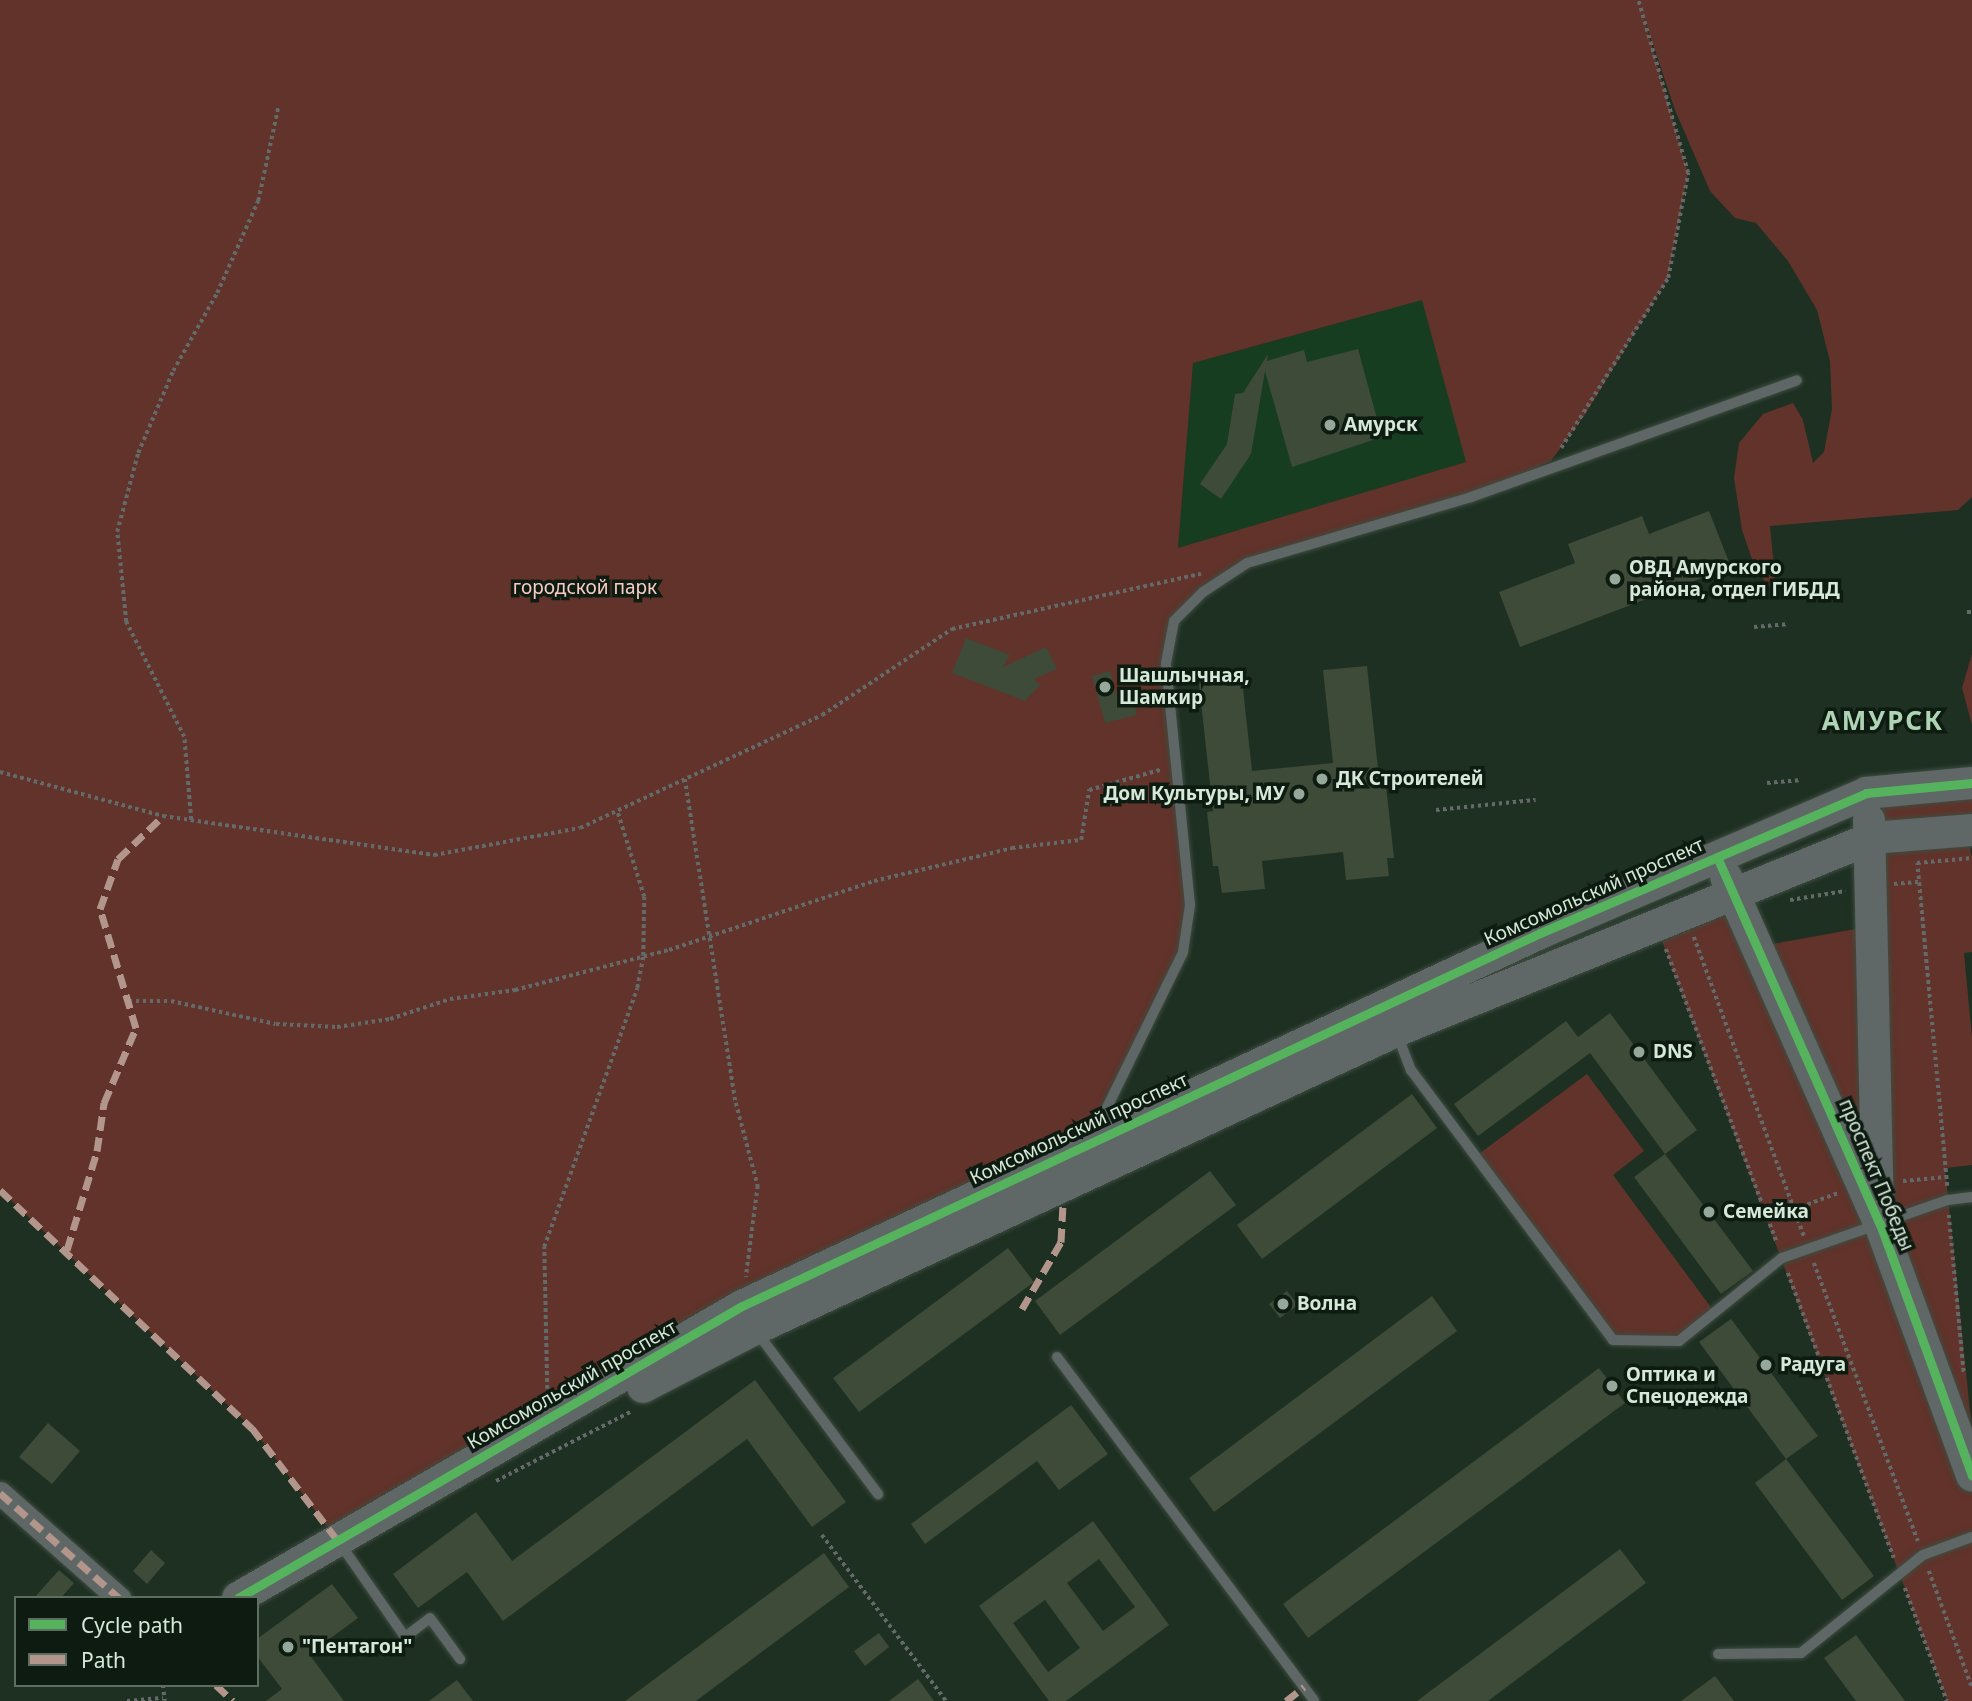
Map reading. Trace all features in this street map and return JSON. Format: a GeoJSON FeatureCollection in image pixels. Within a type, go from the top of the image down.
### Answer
{"type":"FeatureCollection","features":[{"type":"Feature","properties":{"kind":"street","name":"Комсомольский проспект"},"geometry":{"type":"LineString","coordinates":[[339,1542],[548,1419],[1089,1143],[1540,933],[1866,793],[1972,783]]}},
{"type":"Feature","properties":{"kind":"street","name":"проспект Победы"},"geometry":{"type":"LineString","coordinates":[[1866,793],[1871,838],[1880,1224]]}},
{"type":"Feature","properties":{"kind":"street","name":"Комсомольский проспект"},"geometry":{"type":"LineString","coordinates":[[242,1596],[748,1317],[1395,1031],[1871,838],[1972,830]]}},
{"type":"Feature","properties":{"kind":"street","name":"проспект Победы"},"geometry":{"type":"LineString","coordinates":[[1717,856],[1880,1224],[1972,1476]]}},
{"type":"Feature","properties":{"kind":"street"},"geometry":{"type":"LineString","coordinates":[[0,1493],[117,1596]]}},
{"type":"Feature","properties":{"kind":"lane"},"geometry":{"type":"LineString","coordinates":[[1089,1143],[1183,952],[1190,905],[1166,663],[1174,621],[1203,592],[1247,563],[1471,497],[1797,380]]}},
{"type":"Feature","properties":{"kind":"lane"},"geometry":{"type":"LineString","coordinates":[[1395,1031],[1411,1070],[1612,1340],[1679,1341],[1782,1258],[1948,1200],[1972,1197]]}},
{"type":"Feature","properties":{"kind":"lane"},"geometry":{"type":"LineString","coordinates":[[748,1317],[878,1494]]}},
{"type":"Feature","properties":{"kind":"lane"},"geometry":{"type":"LineString","coordinates":[[1058,1357],[1314,1701]]}},
{"type":"Feature","properties":{"kind":"lane"},"geometry":{"type":"LineString","coordinates":[[1718,1654],[1801,1653],[1923,1555],[1972,1537]]}},
{"type":"Feature","properties":{"kind":"lane"},"geometry":{"type":"LineString","coordinates":[[339,1542],[405,1637],[430,1618],[460,1659]]}},
{"type":"Feature","properties":{"kind":"path"},"geometry":{"type":"LineString","coordinates":[[1558,451],[1668,278],[1688,173],[1638,0]]}},
{"type":"Feature","properties":{"kind":"path"},"geometry":{"type":"LineString","coordinates":[[191,820],[184,737],[126,622],[117,532],[143,441],[258,201],[278,108]]}},
{"type":"Feature","properties":{"kind":"path"},"geometry":{"type":"LineString","coordinates":[[0,772],[191,820],[434,855],[580,828],[822,715],[952,629],[1207,572]]}},
{"type":"Feature","properties":{"kind":"path"},"geometry":{"type":"LineString","coordinates":[[1754,627],[1786,624]]}},
{"type":"Feature","properties":{"kind":"path"},"geometry":{"type":"LineString","coordinates":[[129,1001],[171,1001],[243,1019],[337,1027],[390,1019],[450,999],[575,976],[709,936],[874,881],[1012,848],[1081,840],[1089,790],[1175,766]]}},
{"type":"Feature","properties":{"kind":"path"},"geometry":{"type":"LineString","coordinates":[[685,779],[736,1103],[758,1185],[748,1317]]}},
{"type":"Feature","properties":{"kind":"path"},"geometry":{"type":"LineString","coordinates":[[1767,783],[1799,780]]}},
{"type":"Feature","properties":{"kind":"path"},"geometry":{"type":"LineString","coordinates":[[1436,810],[1535,800]]}},
{"type":"Feature","properties":{"kind":"path"},"geometry":{"type":"LineString","coordinates":[[548,1419],[544,1247],[637,988],[643,956],[644,897],[617,811]]}},
{"type":"Feature","properties":{"kind":"path"},"geometry":{"type":"LineString","coordinates":[[1964,1379],[1917,863],[1972,858]]}},
{"type":"Feature","properties":{"kind":"path"},"geometry":{"type":"LineString","coordinates":[[1779,902],[1872,886]]}},
{"type":"Feature","properties":{"kind":"path"},"geometry":{"type":"LineString","coordinates":[[1691,929],[1972,1688]]}},
{"type":"Feature","properties":{"kind":"path"},"geometry":{"type":"LineString","coordinates":[[1662,941],[1947,1701]]}},
{"type":"Feature","properties":{"kind":"path"},"geometry":{"type":"LineString","coordinates":[[822,1535],[946,1701]]}},
{"type":"Feature","properties":{"kind":"path"},"geometry":{"type":"LineString","coordinates":[[127,1701],[164,1699]]}},
{"type":"Feature","properties":{"kind":"shaded area"},"geometry":{"type":"Polygon","coordinates":[[[1422,300],[1467,462],[1178,548],[1193,363],[1422,300]]]}},
{"type":"Feature","properties":{"kind":"green space","name":"городской парк"},"geometry":{"type":"Polygon","coordinates":[[[0,0],[1972,0],[1972,497],[1958,510],[1770,526],[1777,597],[1755,568],[1742,530],[1734,478],[1739,443],[1763,414],[1793,403],[1803,420],[1813,463],[1824,452],[1832,409],[1830,361],[1817,310],[1788,261],[1756,223],[1735,218],[1710,191],[1675,110],[1643,14],[1688,173],[1668,278],[1586,413],[1551,461],[1471,497],[1247,563],[1174,621],[1166,663],[1190,905],[1183,952],[1089,1144],[339,1542],[252,1428],[0,1190],[0,0]],[[1422,300],[1193,363],[1178,548],[1466,462],[1422,300]]]}},
{"type":"Feature","properties":{"kind":"green space"},"geometry":{"type":"Polygon","coordinates":[[[1972,654],[1972,725],[1962,688],[1972,654]]]}},
{"type":"Feature","properties":{"kind":"green space"},"geometry":{"type":"Polygon","coordinates":[[[1972,797],[1972,815],[1885,822],[1880,814],[1884,806],[1972,797]]]}},
{"type":"Feature","properties":{"kind":"green space"},"geometry":{"type":"Polygon","coordinates":[[[1966,830],[1972,858],[1972,952],[1964,953],[1972,1038],[1972,1165],[1945,1168],[1972,1431],[1972,1701],[1947,1701],[1662,941],[1739,909],[1756,947],[1872,926],[1872,838],[1966,830]]]}},
{"type":"Feature","properties":{"kind":"green space"},"geometry":{"type":"Polygon","coordinates":[[[1587,1074],[1644,1151],[1613,1175],[1716,1314],[1679,1341],[1613,1340],[1476,1156],[1587,1074]]]}},
{"type":"Feature","properties":{"kind":"building","name":"Амурск"},"geometry":{"type":"Polygon","coordinates":[[[1358,349],[1382,437],[1292,467],[1265,371],[1251,454],[1221,499],[1200,484],[1227,444],[1235,394],[1243,393],[1268,354],[1267,361],[1304,350],[1307,362],[1358,349]]]}},
{"type":"Feature","properties":{"kind":"building","name":"ОВД Амурского района, отдел ГИБДД"},"geometry":{"type":"Polygon","coordinates":[[[1709,511],[1731,567],[1520,647],[1499,592],[1575,563],[1568,544],[1642,516],[1649,534],[1709,511]]]}},
{"type":"Feature","properties":{"kind":"building"},"geometry":{"type":"Polygon","coordinates":[[[966,638],[1010,655],[1003,667],[1046,647],[1057,669],[1034,679],[1040,685],[1025,701],[952,673],[966,638]]]}},
{"type":"Feature","properties":{"kind":"building","name":"Дом Культуры, МУ"},"geometry":{"type":"Polygon","coordinates":[[[1367,666],[1379,778],[1385,777],[1394,858],[1387,858],[1389,876],[1346,880],[1343,852],[1262,861],[1265,889],[1222,893],[1218,866],[1213,866],[1207,812],[1213,811],[1199,684],[1242,679],[1252,771],[1333,763],[1323,670],[1367,666]]]}},
{"type":"Feature","properties":{"kind":"building","name":"Шашлычная, Шамкир"},"geometry":{"type":"Polygon","coordinates":[[[1110,671],[1118,702],[1132,698],[1137,715],[1105,723],[1092,676],[1110,671]]]}},
{"type":"Feature","properties":{"kind":"building"},"geometry":{"type":"Polygon","coordinates":[[[1610,1013],[1697,1130],[1665,1154],[1590,1053],[1478,1136],[1454,1104],[1566,1021],[1578,1037],[1610,1013]]]}},
{"type":"Feature","properties":{"kind":"building"},"geometry":{"type":"Polygon","coordinates":[[[1412,1094],[1437,1128],[1262,1259],[1237,1225],[1412,1094]]]}},
{"type":"Feature","properties":{"kind":"building"},"geometry":{"type":"Polygon","coordinates":[[[1665,1154],[1753,1271],[1721,1294],[1634,1177],[1665,1154]]]}},
{"type":"Feature","properties":{"kind":"building"},"geometry":{"type":"Polygon","coordinates":[[[1210,1171],[1236,1205],[1060,1335],[1035,1301],[1210,1171]]]}},
{"type":"Feature","properties":{"kind":"building"},"geometry":{"type":"Polygon","coordinates":[[[1008,1248],[1034,1282],[859,1412],[833,1378],[1008,1248]]]}},
{"type":"Feature","properties":{"kind":"building","name":"Волна"},"geometry":{"type":"Polygon","coordinates":[[[1287,1291],[1298,1305],[1280,1318],[1269,1304],[1287,1291]]]}},
{"type":"Feature","properties":{"kind":"building"},"geometry":{"type":"Polygon","coordinates":[[[1432,1296],[1457,1331],[1214,1512],[1189,1478],[1432,1296]]]}},
{"type":"Feature","properties":{"kind":"building"},"geometry":{"type":"Polygon","coordinates":[[[1731,1319],[1818,1436],[1786,1459],[1699,1342],[1731,1319]]]}},
{"type":"Feature","properties":{"kind":"building"},"geometry":{"type":"Polygon","coordinates":[[[1599,1368],[1625,1403],[1308,1638],[1283,1604],[1599,1368]]]}},
{"type":"Feature","properties":{"kind":"building"},"geometry":{"type":"Polygon","coordinates":[[[755,1380],[846,1502],[812,1527],[747,1439],[503,1621],[467,1572],[418,1608],[393,1574],[476,1512],[512,1561],[755,1380]]]}},
{"type":"Feature","properties":{"kind":"building"},"geometry":{"type":"Polygon","coordinates":[[[1071,1405],[1108,1454],[1059,1490],[1037,1461],[925,1544],[911,1524],[1071,1405]]]}},
{"type":"Feature","properties":{"kind":"building"},"geometry":{"type":"Polygon","coordinates":[[[48,1423],[80,1451],[52,1484],[19,1457],[48,1423]]]}},
{"type":"Feature","properties":{"kind":"building"},"geometry":{"type":"Polygon","coordinates":[[[1786,1459],[1874,1576],[1842,1600],[1755,1483],[1786,1459]]]}},
{"type":"Feature","properties":{"kind":"building"},"geometry":{"type":"Polygon","coordinates":[[[1093,1521],[1169,1625],[1066,1701],[1049,1701],[979,1606],[1093,1521]],[[1099,1559],[1067,1583],[1103,1631],[1135,1607],[1099,1559]],[[1045,1600],[1013,1623],[1048,1672],[1080,1648],[1045,1600]]]}},
{"type":"Feature","properties":{"kind":"building"},"geometry":{"type":"Polygon","coordinates":[[[1620,1549],[1646,1583],[1488,1701],[1417,1701],[1620,1549]]]}},
{"type":"Feature","properties":{"kind":"building"},"geometry":{"type":"Polygon","coordinates":[[[151,1550],[165,1563],[147,1584],[133,1571],[151,1550]]]}},
{"type":"Feature","properties":{"kind":"building"},"geometry":{"type":"Polygon","coordinates":[[[824,1553],[849,1587],[696,1701],[625,1701],[824,1553]]]}},
{"type":"Feature","properties":{"kind":"building"},"geometry":{"type":"Polygon","coordinates":[[[59,1570],[74,1583],[63,1596],[36,1596],[59,1570]]]}},
{"type":"Feature","properties":{"kind":"building","name":"\"Пентагон\""},"geometry":{"type":"Polygon","coordinates":[[[332,1584],[358,1618],[309,1654],[344,1701],[266,1701],[282,1689],[259,1659],[259,1638],[332,1584]]]}},
{"type":"Feature","properties":{"kind":"building"},"geometry":{"type":"Polygon","coordinates":[[[879,1633],[889,1647],[865,1666],[854,1651],[879,1633]]]}},
{"type":"Feature","properties":{"kind":"building"},"geometry":{"type":"Polygon","coordinates":[[[1856,1635],[1905,1701],[1856,1701],[1824,1658],[1856,1635]]]}},
{"type":"Feature","properties":{"kind":"building"},"geometry":{"type":"Polygon","coordinates":[[[1715,1676],[1734,1701],[1681,1701],[1715,1676]]]}},
{"type":"Feature","properties":{"kind":"building"},"geometry":{"type":"Polygon","coordinates":[[[918,1679],[934,1701],[889,1701],[918,1679]]]}},
{"type":"Feature","properties":{"kind":"building","name":"\"Пентагон\""},"geometry":{"type":"Polygon","coordinates":[[[457,1680],[473,1701],[429,1701],[457,1680]]]}},
{"type":"Feature","properties":{"kind":"marked path"},"geometry":{"type":"LineString","coordinates":[[67,1250],[97,1151],[104,1103],[136,1028],[100,909],[118,859],[163,816]]}},
{"type":"Feature","properties":{"kind":"marked path"},"geometry":{"type":"LineString","coordinates":[[0,1190],[252,1428],[339,1542]]}},
{"type":"Feature","properties":{"kind":"marked path"},"geometry":{"type":"LineString","coordinates":[[1022,1309],[1061,1242],[1063,1204]]}},
{"type":"Feature","properties":{"kind":"marked path"},"geometry":{"type":"LineString","coordinates":[[0,1493],[117,1596]]}},
{"type":"Feature","properties":{"kind":"marked path"},"geometry":{"type":"LineString","coordinates":[[218,1687],[233,1701]]}},
{"type":"Feature","properties":{"kind":"marked path"},"geometry":{"type":"LineString","coordinates":[[1286,1701],[1304,1687]]}},
{"type":"Feature","properties":{"kind":"cycle path"},"geometry":{"type":"LineString","coordinates":[[241,1596],[742,1306],[1540,933],[1866,793],[1972,783]]}},
{"type":"Feature","properties":{"kind":"cycle path"},"geometry":{"type":"LineString","coordinates":[[1717,857],[1880,1224],[1972,1476]]}},
{"type":"Feature","properties":{"kind":"place","name":"Амурск"},"geometry":{"type":"Point","coordinates":[1330,425]}},
{"type":"Feature","properties":{"kind":"place","name":"ОВД Амурского района, отдел ГИБДД"},"geometry":{"type":"Point","coordinates":[1615,579]}},
{"type":"Feature","properties":{"kind":"place","name":"Шашлычная, Шамкир"},"geometry":{"type":"Point","coordinates":[1105,687]}},
{"type":"Feature","properties":{"kind":"place","name":"ДК Строителей"},"geometry":{"type":"Point","coordinates":[1322,779]}},
{"type":"Feature","properties":{"kind":"place","name":"Дом Культуры, МУ"},"geometry":{"type":"Point","coordinates":[1299,794]}},
{"type":"Feature","properties":{"kind":"place","name":"DNS"},"geometry":{"type":"Point","coordinates":[1639,1052]}},
{"type":"Feature","properties":{"kind":"place","name":"Семейка"},"geometry":{"type":"Point","coordinates":[1709,1212]}},
{"type":"Feature","properties":{"kind":"place","name":"Волна"},"geometry":{"type":"Point","coordinates":[1283,1304]}},
{"type":"Feature","properties":{"kind":"place","name":"Радуга"},"geometry":{"type":"Point","coordinates":[1766,1365]}},
{"type":"Feature","properties":{"kind":"place","name":"Оптика и Спецодежда"},"geometry":{"type":"Point","coordinates":[1612,1386]}},
{"type":"Feature","properties":{"kind":"place","name":"\"Пентагон\""},"geometry":{"type":"Point","coordinates":[288,1647]}},
{"type":"Feature","properties":{"kind":"district","name":"АМУРСК"},"geometry":{"type":"Point","coordinates":[1883,721]}}]}
